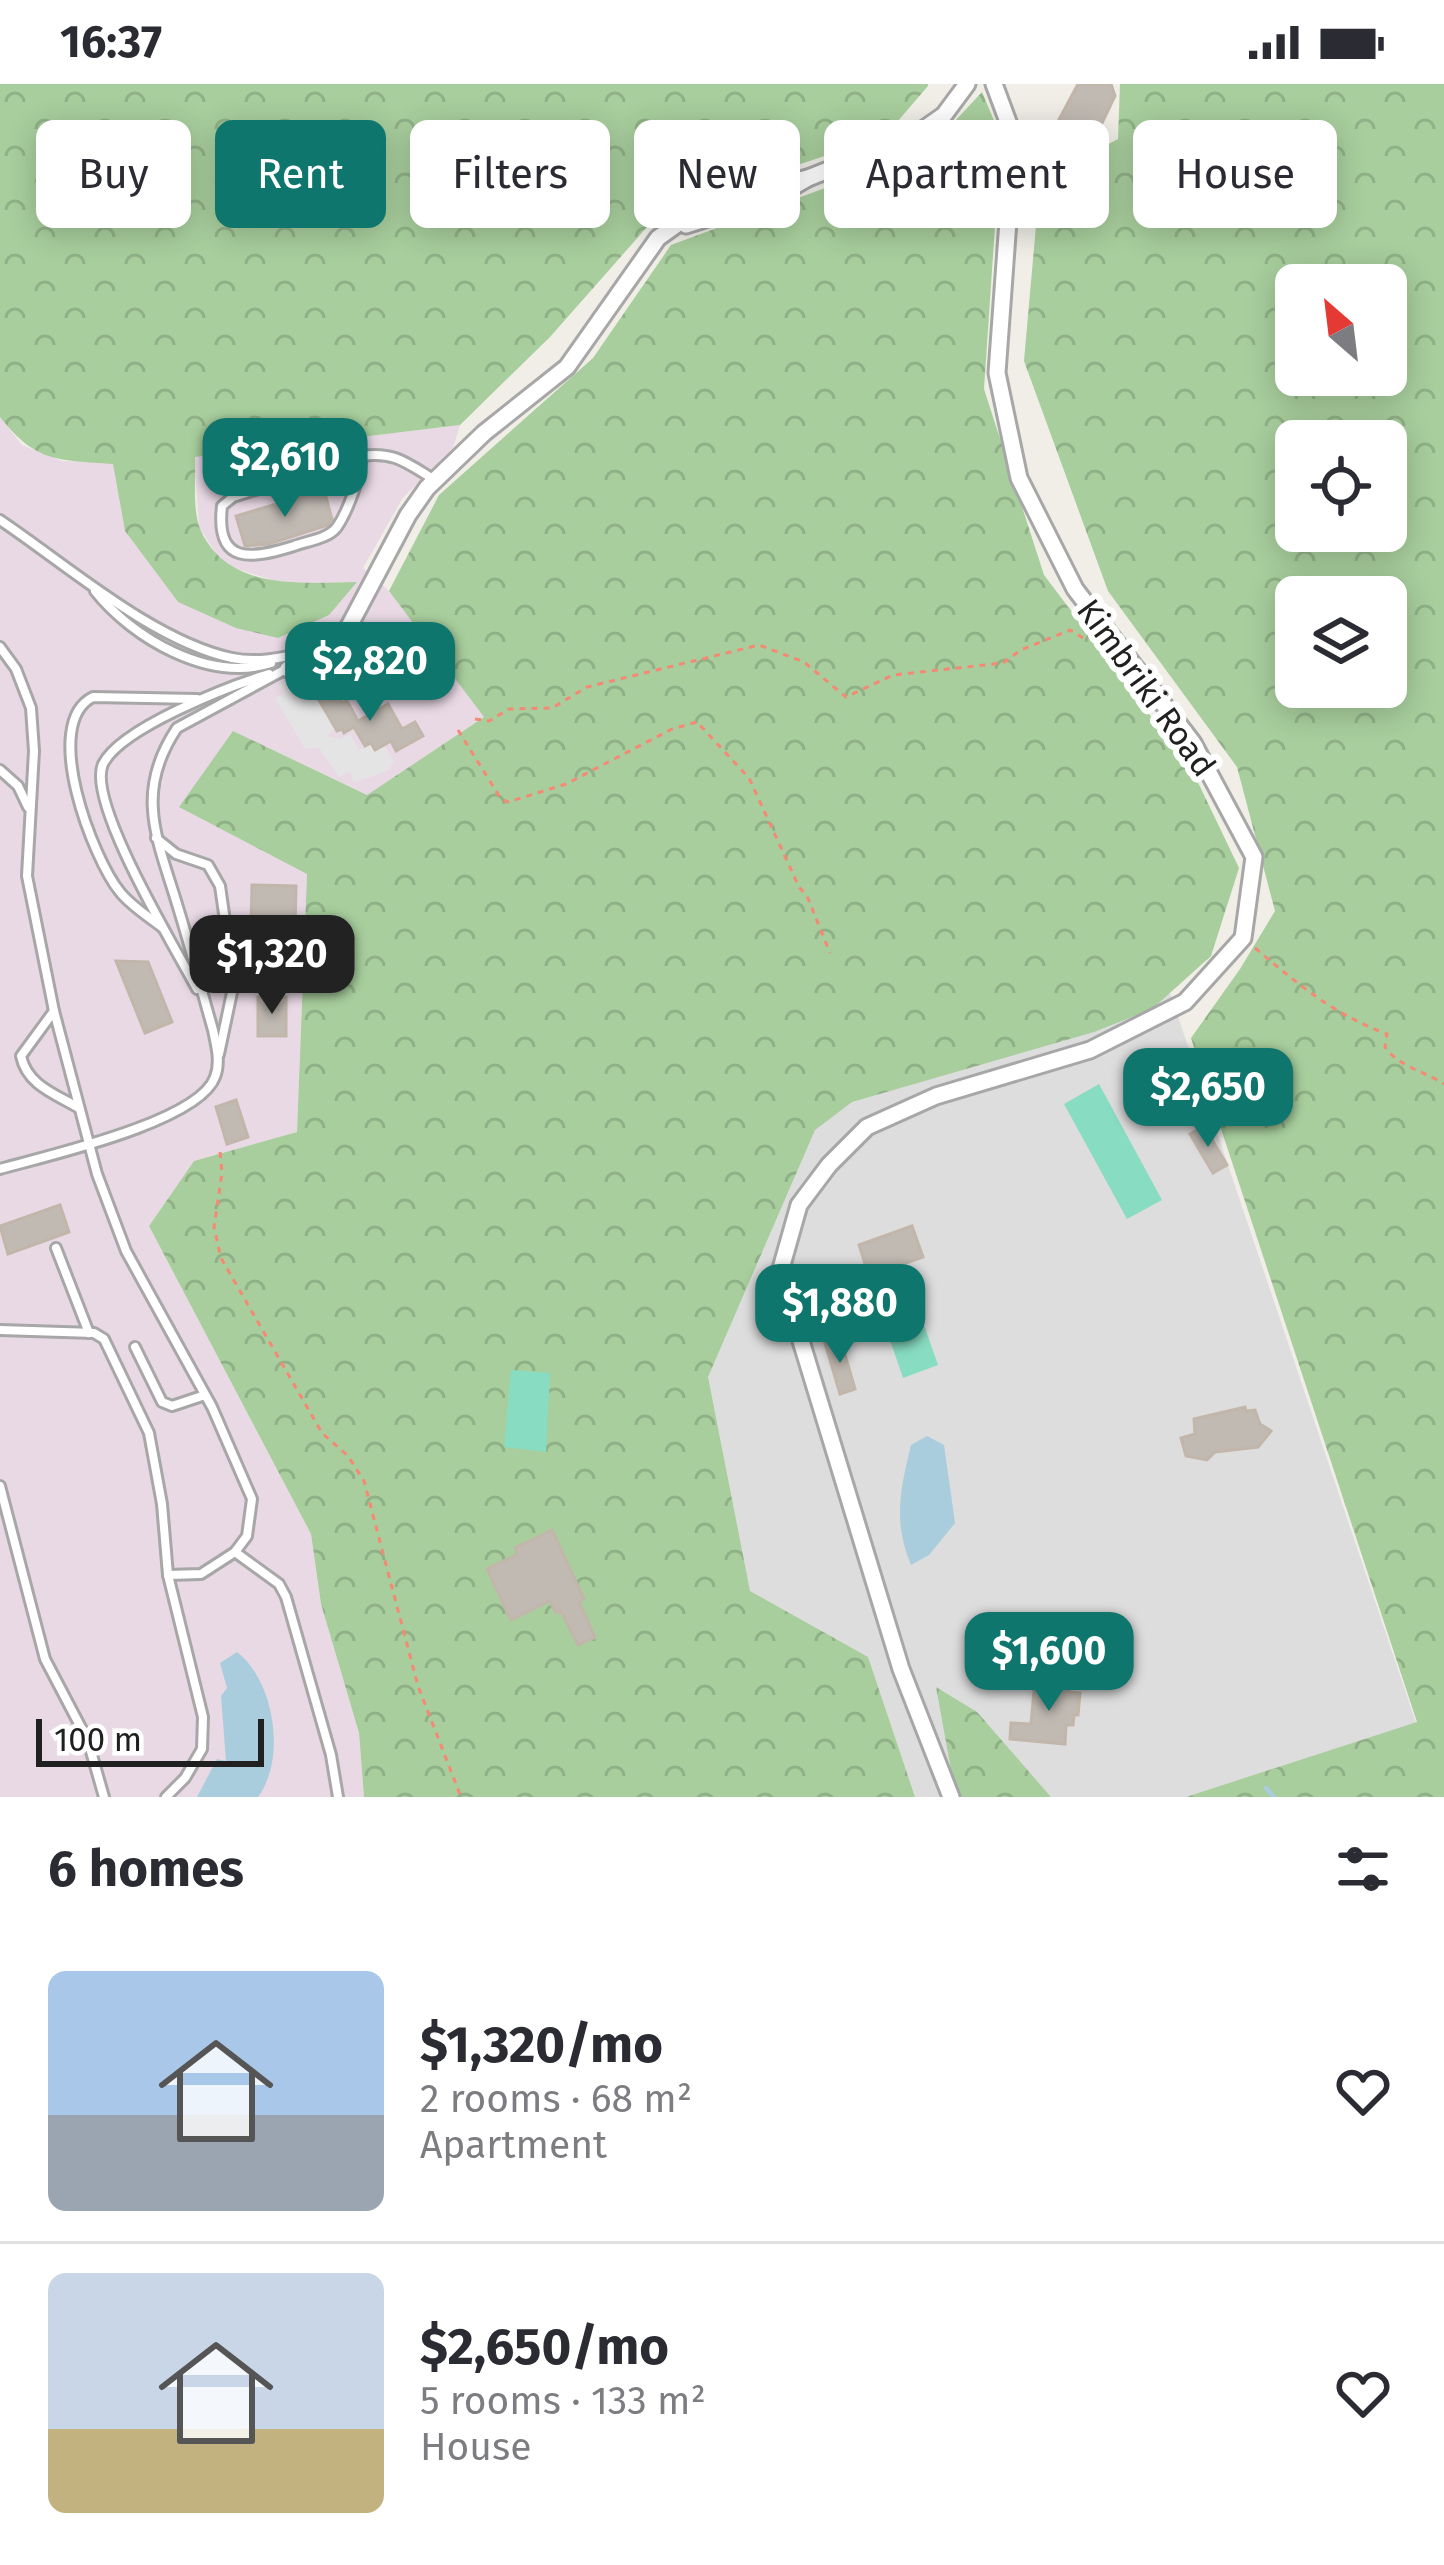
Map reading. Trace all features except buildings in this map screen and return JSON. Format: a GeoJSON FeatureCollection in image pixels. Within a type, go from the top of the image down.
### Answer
{"type":"FeatureCollection","features":[{"type":"Feature","properties":{"kind":"street"},"geometry":{"type":"LineString","coordinates":[[291,662],[321,649],[353,620],[408,515],[435,480],[567,367],[658,238],[700,208],[741,192],[808,178],[914,136],[944,115],[967,84]]}},
{"type":"Feature","properties":{"kind":"street","name":"Kimbriki Road"},"geometry":{"type":"LineString","coordinates":[[994,84],[1014,138],[997,374],[1018,478],[1075,589],[1193,743],[1254,857],[1243,938]]}},
{"type":"Feature","properties":{"kind":"street"},"geometry":{"type":"LineString","coordinates":[[951,1797],[896,1653],[780,1272],[799,1205],[829,1165],[867,1127],[936,1096],[1090,1050],[1166,1012],[1185,1002],[1243,938]]}},
{"type":"Feature","properties":{"kind":"lane"},"geometry":{"type":"LineString","coordinates":[[362,456],[337,526],[328,535],[258,557],[239,555],[226,544],[220,524],[222,506],[232,496],[362,456],[393,454],[435,480]]}},
{"type":"Feature","properties":{"kind":"lane"},"geometry":{"type":"LineString","coordinates":[[0,520],[151,625],[230,658],[291,662]]}},
{"type":"Feature","properties":{"kind":"lane"},"geometry":{"type":"LineString","coordinates":[[87,580],[111,611],[154,642],[221,668],[291,662]]}},
{"type":"Feature","properties":{"kind":"lane"},"geometry":{"type":"LineString","coordinates":[[0,647],[16,669],[31,708],[34,751],[27,876],[54,1011],[89,1143],[126,1251],[205,1395],[252,1499],[247,1536],[235,1552],[201,1574],[168,1575]]}},
{"type":"Feature","properties":{"kind":"lane"},"geometry":{"type":"LineString","coordinates":[[206,1006],[134,870],[102,799],[99,779],[104,763],[136,729],[291,662]]}},
{"type":"Feature","properties":{"kind":"lane"},"geometry":{"type":"LineString","coordinates":[[218,1060],[155,837],[153,780],[166,744],[178,728],[291,662]]}},
{"type":"Feature","properties":{"kind":"lane"},"geometry":{"type":"LineString","coordinates":[[166,931],[117,890],[70,777],[73,726],[87,699],[106,695],[204,698]]}},
{"type":"Feature","properties":{"kind":"lane"},"geometry":{"type":"LineString","coordinates":[[0,770],[18,786],[28,808]]}},
{"type":"Feature","properties":{"kind":"lane"},"geometry":{"type":"LineString","coordinates":[[0,1169],[130,1131],[190,1103],[207,1092],[216,1076],[234,983],[220,886],[208,865],[176,854],[155,837]]}},
{"type":"Feature","properties":{"kind":"lane"},"geometry":{"type":"LineString","coordinates":[[54,1011],[21,1055],[24,1068],[35,1083],[80,1109]]}},
{"type":"Feature","properties":{"kind":"lane"},"geometry":{"type":"LineString","coordinates":[[56,1247],[89,1333]]}},
{"type":"Feature","properties":{"kind":"lane"},"geometry":{"type":"LineString","coordinates":[[0,1330],[89,1333],[104,1339],[149,1432],[168,1575],[203,1717],[202,1749],[185,1778],[166,1797]]}},
{"type":"Feature","properties":{"kind":"lane"},"geometry":{"type":"LineString","coordinates":[[135,1347],[162,1402],[172,1406],[205,1395]]}},
{"type":"Feature","properties":{"kind":"lane"},"geometry":{"type":"LineString","coordinates":[[0,1486],[46,1659],[88,1741],[104,1797]]}},
{"type":"Feature","properties":{"kind":"lane"},"geometry":{"type":"LineString","coordinates":[[235,1552],[279,1584],[286,1597],[332,1755],[338,1797]]}},
{"type":"Feature","properties":{"kind":"path"},"geometry":{"type":"LineString","coordinates":[[475,719],[489,721],[509,709],[553,708],[586,687],[759,644],[804,662],[846,697],[892,675],[1003,663],[1021,650],[1070,631],[1083,638],[1104,626]]}},
{"type":"Feature","properties":{"kind":"path"},"geometry":{"type":"LineString","coordinates":[[458,730],[501,799],[508,802],[566,784],[672,729],[697,722],[749,778],[808,896],[830,953]]}},
{"type":"Feature","properties":{"kind":"path"},"geometry":{"type":"LineString","coordinates":[[1243,938],[1303,991],[1387,1034],[1385,1047],[1394,1059],[1443,1082]]}},
{"type":"Feature","properties":{"kind":"path"},"geometry":{"type":"LineString","coordinates":[[220,1152],[222,1173],[214,1226],[220,1258],[322,1433],[348,1456],[364,1481],[418,1686],[461,1797]]}},
{"type":"Feature","properties":{"kind":"shaded area"},"geometry":{"type":"Polygon","coordinates":[[[0,417],[22,445],[62,461],[113,463],[125,531],[178,602],[356,583],[283,583],[223,565],[199,527],[194,457],[460,425],[453,448],[402,499],[363,568],[389,591],[485,716],[367,795],[233,732],[180,806],[307,873],[297,1132],[194,1161],[149,1226],[311,1534],[321,1604],[359,1733],[364,1797],[0,1797],[0,417]]]}},
{"type":"Feature","properties":{"kind":"shaded area"},"geometry":{"type":"Polygon","coordinates":[[[302,675],[307,680],[316,675],[326,691],[317,697],[335,729],[326,736],[340,739],[350,734],[359,750],[371,743],[375,749],[385,747],[394,761],[389,770],[354,783],[350,772],[339,777],[319,748],[305,749],[275,698],[283,694],[278,685],[302,675]]]}},
{"type":"Feature","properties":{"kind":"shaded area"},"geometry":{"type":"Polygon","coordinates":[[[1167,984],[1441,1797],[483,1797],[308,1279],[1167,984]]]}},
{"type":"Feature","properties":{"kind":"green space"},"geometry":{"type":"Polygon","coordinates":[[[0,84],[928,84],[899,120],[824,120],[824,156],[800,164],[800,120],[634,120],[634,228],[646,228],[550,337],[460,425],[195,457],[198,523],[213,550],[229,564],[268,579],[357,582],[329,615],[278,638],[236,628],[178,602],[125,531],[113,464],[49,456],[25,443],[0,417],[0,84]]]}},
{"type":"Feature","properties":{"kind":"green space"},"geometry":{"type":"Polygon","coordinates":[[[1120,84],[1444,84],[1444,1797],[1186,1797],[1417,1722],[1191,1038],[1275,911],[1237,767],[1108,591],[1024,361],[1036,228],[1109,228],[1109,144],[1118,139],[1120,84]]]}},
{"type":"Feature","properties":{"kind":"green space"},"geometry":{"type":"Polygon","coordinates":[[[982,92],[994,120],[956,120],[982,92]]]}},
{"type":"Feature","properties":{"kind":"green space"},"geometry":{"type":"Polygon","coordinates":[[[824,188],[824,228],[995,228],[984,389],[1044,575],[1193,772],[1239,868],[1211,956],[1152,1009],[1094,1032],[852,1102],[815,1130],[708,1377],[750,1591],[868,1657],[915,1797],[364,1797],[359,1733],[321,1604],[311,1534],[149,1226],[194,1161],[297,1132],[307,874],[179,807],[233,731],[367,795],[484,717],[389,591],[439,495],[593,358],[671,245],[717,228],[800,228],[800,197],[824,188]]]}},
{"type":"Feature","properties":{"kind":"green space"},"geometry":{"type":"Polygon","coordinates":[[[1099,1084],[1162,1200],[1127,1219],[1064,1104],[1099,1084]]]}},
{"type":"Feature","properties":{"kind":"green space"},"geometry":{"type":"Polygon","coordinates":[[[915,1299],[938,1365],[903,1378],[880,1311],[915,1299]]]}},
{"type":"Feature","properties":{"kind":"green space"},"geometry":{"type":"Polygon","coordinates":[[[511,1370],[550,1373],[546,1452],[504,1447],[511,1370]]]}},
{"type":"Feature","properties":{"kind":"green space"},"geometry":{"type":"Polygon","coordinates":[[[936,1687],[977,1712],[1051,1797],[956,1797],[936,1687]]]}},
{"type":"Feature","properties":{"kind":"water"},"geometry":{"type":"Polygon","coordinates":[[[927,1436],[944,1445],[955,1523],[929,1555],[911,1565],[900,1520],[901,1491],[911,1445],[927,1436]]]}},
{"type":"Feature","properties":{"kind":"water"},"geometry":{"type":"Polygon","coordinates":[[[237,1652],[250,1665],[268,1700],[274,1741],[267,1781],[258,1797],[197,1797],[217,1759],[226,1761],[221,1696],[227,1688],[220,1663],[237,1652]]]}},
{"type":"Feature","properties":{"kind":"waterway"},"geometry":{"type":"LineString","coordinates":[[1266,1788],[1274,1797]]}}]}
